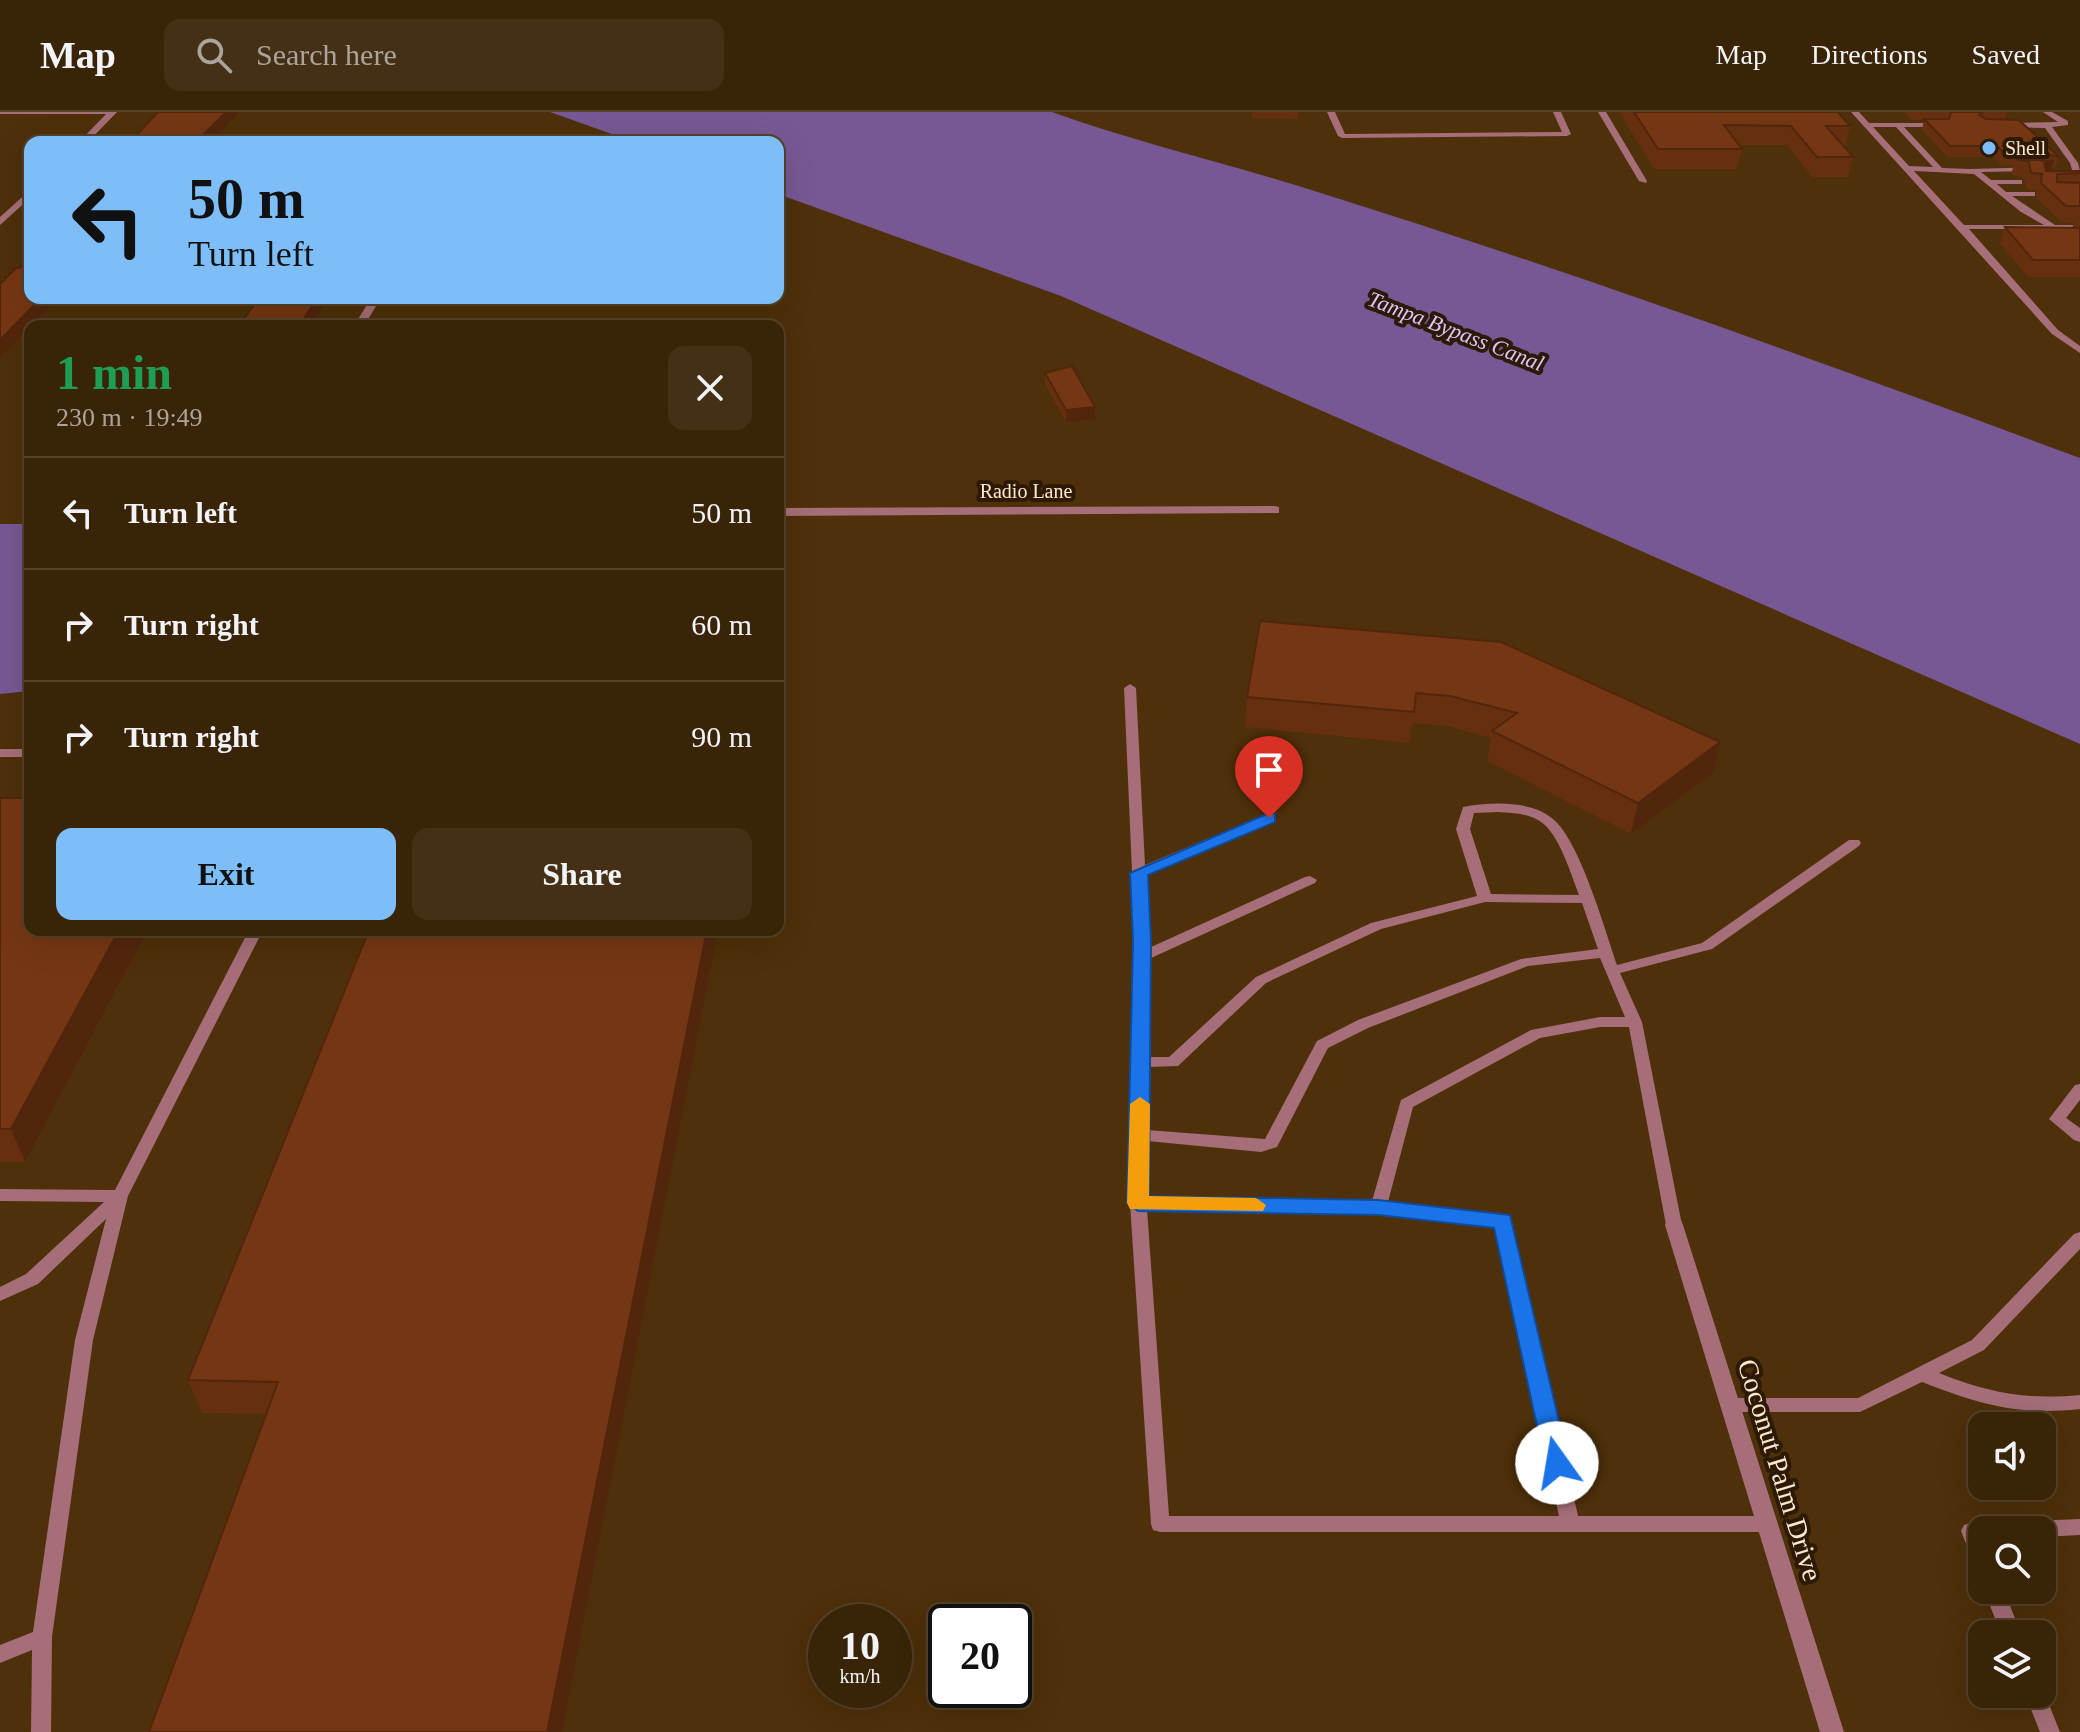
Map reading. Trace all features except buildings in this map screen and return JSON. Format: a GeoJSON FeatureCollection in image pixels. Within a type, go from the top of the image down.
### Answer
{"type":"FeatureCollection","features":[{"type":"Feature","properties":{"kind":"street"},"geometry":{"type":"LineString","coordinates":[[89,136],[113,112]]}},
{"type":"Feature","properties":{"kind":"street"},"geometry":{"type":"LineString","coordinates":[[0,222],[24,199]]}},
{"type":"Feature","properties":{"kind":"street","name":"Radio Lane"},"geometry":{"type":"LineString","coordinates":[[784,512],[1275,510]]}},
{"type":"Feature","properties":{"kind":"street","name":"Coconut Palm Drive"},"geometry":{"type":"LineString","coordinates":[[1674,1225],[1832,1732]]}},
{"type":"Feature","properties":{"kind":"lane"},"geometry":{"type":"LineString","coordinates":[[0,112],[113,112]]}},
{"type":"Feature","properties":{"kind":"lane"},"geometry":{"type":"LineString","coordinates":[[1331,112],[1342,136],[1567,134],[1557,112]]}},
{"type":"Feature","properties":{"kind":"lane"},"geometry":{"type":"LineString","coordinates":[[1602,112],[1643,181]]}},
{"type":"Feature","properties":{"kind":"lane"},"geometry":{"type":"LineString","coordinates":[[1855,112],[1910,168],[2055,332],[2080,350]]}},
{"type":"Feature","properties":{"kind":"lane"},"geometry":{"type":"LineString","coordinates":[[2007,124],[2047,126],[2065,123],[2047,112]]}},
{"type":"Feature","properties":{"kind":"lane"},"geometry":{"type":"LineString","coordinates":[[1867,125],[1930,122],[1943,125]]}},
{"type":"Feature","properties":{"kind":"lane"},"geometry":{"type":"LineString","coordinates":[[1898,125],[1939,169]]}},
{"type":"Feature","properties":{"kind":"lane"},"geometry":{"type":"LineString","coordinates":[[2047,126],[2077,163],[2076,171],[2071,175]]}},
{"type":"Feature","properties":{"kind":"lane"},"geometry":{"type":"LineString","coordinates":[[1910,168],[2039,169],[2071,175],[2080,181]]}},
{"type":"Feature","properties":{"kind":"lane"},"geometry":{"type":"LineString","coordinates":[[1969,170],[1992,182],[2024,210],[2055,227]]}},
{"type":"Feature","properties":{"kind":"lane"},"geometry":{"type":"LineString","coordinates":[[2044,182],[2080,181]]}},
{"type":"Feature","properties":{"kind":"lane"},"geometry":{"type":"LineString","coordinates":[[1992,182],[2019,182]]}},
{"type":"Feature","properties":{"kind":"lane"},"geometry":{"type":"LineString","coordinates":[[2005,194],[2032,194]]}},
{"type":"Feature","properties":{"kind":"lane"},"geometry":{"type":"LineString","coordinates":[[1962,227],[2080,227]]}},
{"type":"Feature","properties":{"kind":"lane"},"geometry":{"type":"LineString","coordinates":[[1130,688],[1142,957],[1138,1203],[1160,1524],[1767,1524]]}},
{"type":"Feature","properties":{"kind":"lane"},"geometry":{"type":"LineString","coordinates":[[0,753],[24,753]]}},
{"type":"Feature","properties":{"kind":"lane"},"geometry":{"type":"LineString","coordinates":[[1485,898],[1463,829],[1468,810],[1513,807],[1550,820],[1570,853],[1612,971],[1635,1022],[1674,1225]]}},
{"type":"Feature","properties":{"kind":"lane"},"geometry":{"type":"LineString","coordinates":[[1139,873],[1269,818]]}},
{"type":"Feature","properties":{"kind":"lane"},"geometry":{"type":"LineString","coordinates":[[1612,971],[1707,946],[1854,843]]}},
{"type":"Feature","properties":{"kind":"lane"},"geometry":{"type":"LineString","coordinates":[[1142,957],[1310,880]]}},
{"type":"Feature","properties":{"kind":"lane"},"geometry":{"type":"LineString","coordinates":[[1140,1062],[1173,1062],[1261,980],[1376,926],[1485,898],[1585,899]]}},
{"type":"Feature","properties":{"kind":"lane"},"geometry":{"type":"LineString","coordinates":[[41,1732],[42,1637],[84,1340],[120,1196],[253,936]]}},
{"type":"Feature","properties":{"kind":"lane"},"geometry":{"type":"LineString","coordinates":[[1139,1135],[1261,1146],[1271,1143],[1322,1045],[1363,1024],[1526,962],[1606,953]]}},
{"type":"Feature","properties":{"kind":"lane"},"geometry":{"type":"LineString","coordinates":[[1378,1207],[1406,1104],[1536,1034],[1600,1022],[1635,1022]]}},
{"type":"Feature","properties":{"kind":"lane"},"geometry":{"type":"LineString","coordinates":[[2080,1089],[2057,1119],[2080,1136]]}},
{"type":"Feature","properties":{"kind":"lane"},"geometry":{"type":"LineString","coordinates":[[0,1195],[120,1196]]}},
{"type":"Feature","properties":{"kind":"lane"},"geometry":{"type":"LineString","coordinates":[[0,1294],[32,1279],[120,1196]]}},
{"type":"Feature","properties":{"kind":"lane"},"geometry":{"type":"LineString","coordinates":[[1138,1203],[1378,1207],[1503,1221],[1570,1524]]}},
{"type":"Feature","properties":{"kind":"lane"},"geometry":{"type":"LineString","coordinates":[[1730,1405],[1860,1405],[1978,1345],[2080,1238]]}},
{"type":"Feature","properties":{"kind":"lane"},"geometry":{"type":"LineString","coordinates":[[1922,1374],[1991,1402],[2052,1406],[2080,1402]]}},
{"type":"Feature","properties":{"kind":"lane"},"geometry":{"type":"LineString","coordinates":[[2056,1528],[2080,1527]]}},
{"type":"Feature","properties":{"kind":"lane"},"geometry":{"type":"LineString","coordinates":[[0,1654],[42,1637]]}},
{"type":"Feature","properties":{"kind":"lane"},"geometry":{"type":"LineString","coordinates":[[2041,1708],[2050,1732]]}},
{"type":"Feature","properties":{"kind":"water","name":"Tampa Bypass Canal"},"geometry":{"type":"Polygon","coordinates":[[[550,112],[1052,112],[1324,194],[1515,256],[2080,458],[2080,744],[1061,296],[784,196],[784,136],[617,136],[550,112]]]}},
{"type":"Feature","properties":{"kind":"water"},"geometry":{"type":"Polygon","coordinates":[[[0,524],[24,524],[24,692],[0,694],[0,524]]]}},
{"type":"Feature","properties":{"kind":"slow traffic"},"geometry":{"type":"LineString","coordinates":[[1140,1104],[1138,1203],[1256,1205]]}},
{"type":"Feature","properties":{"kind":"place","name":"Shell"},"geometry":{"type":"Point","coordinates":[1989,148]}},
{"type":"Feature","properties":{"kind":"route"},"geometry":{"type":"LineString","coordinates":[[1269,818],[1139,873],[1142,941],[1138,1203],[1378,1207],[1503,1221],[1557,1463]]}}]}
